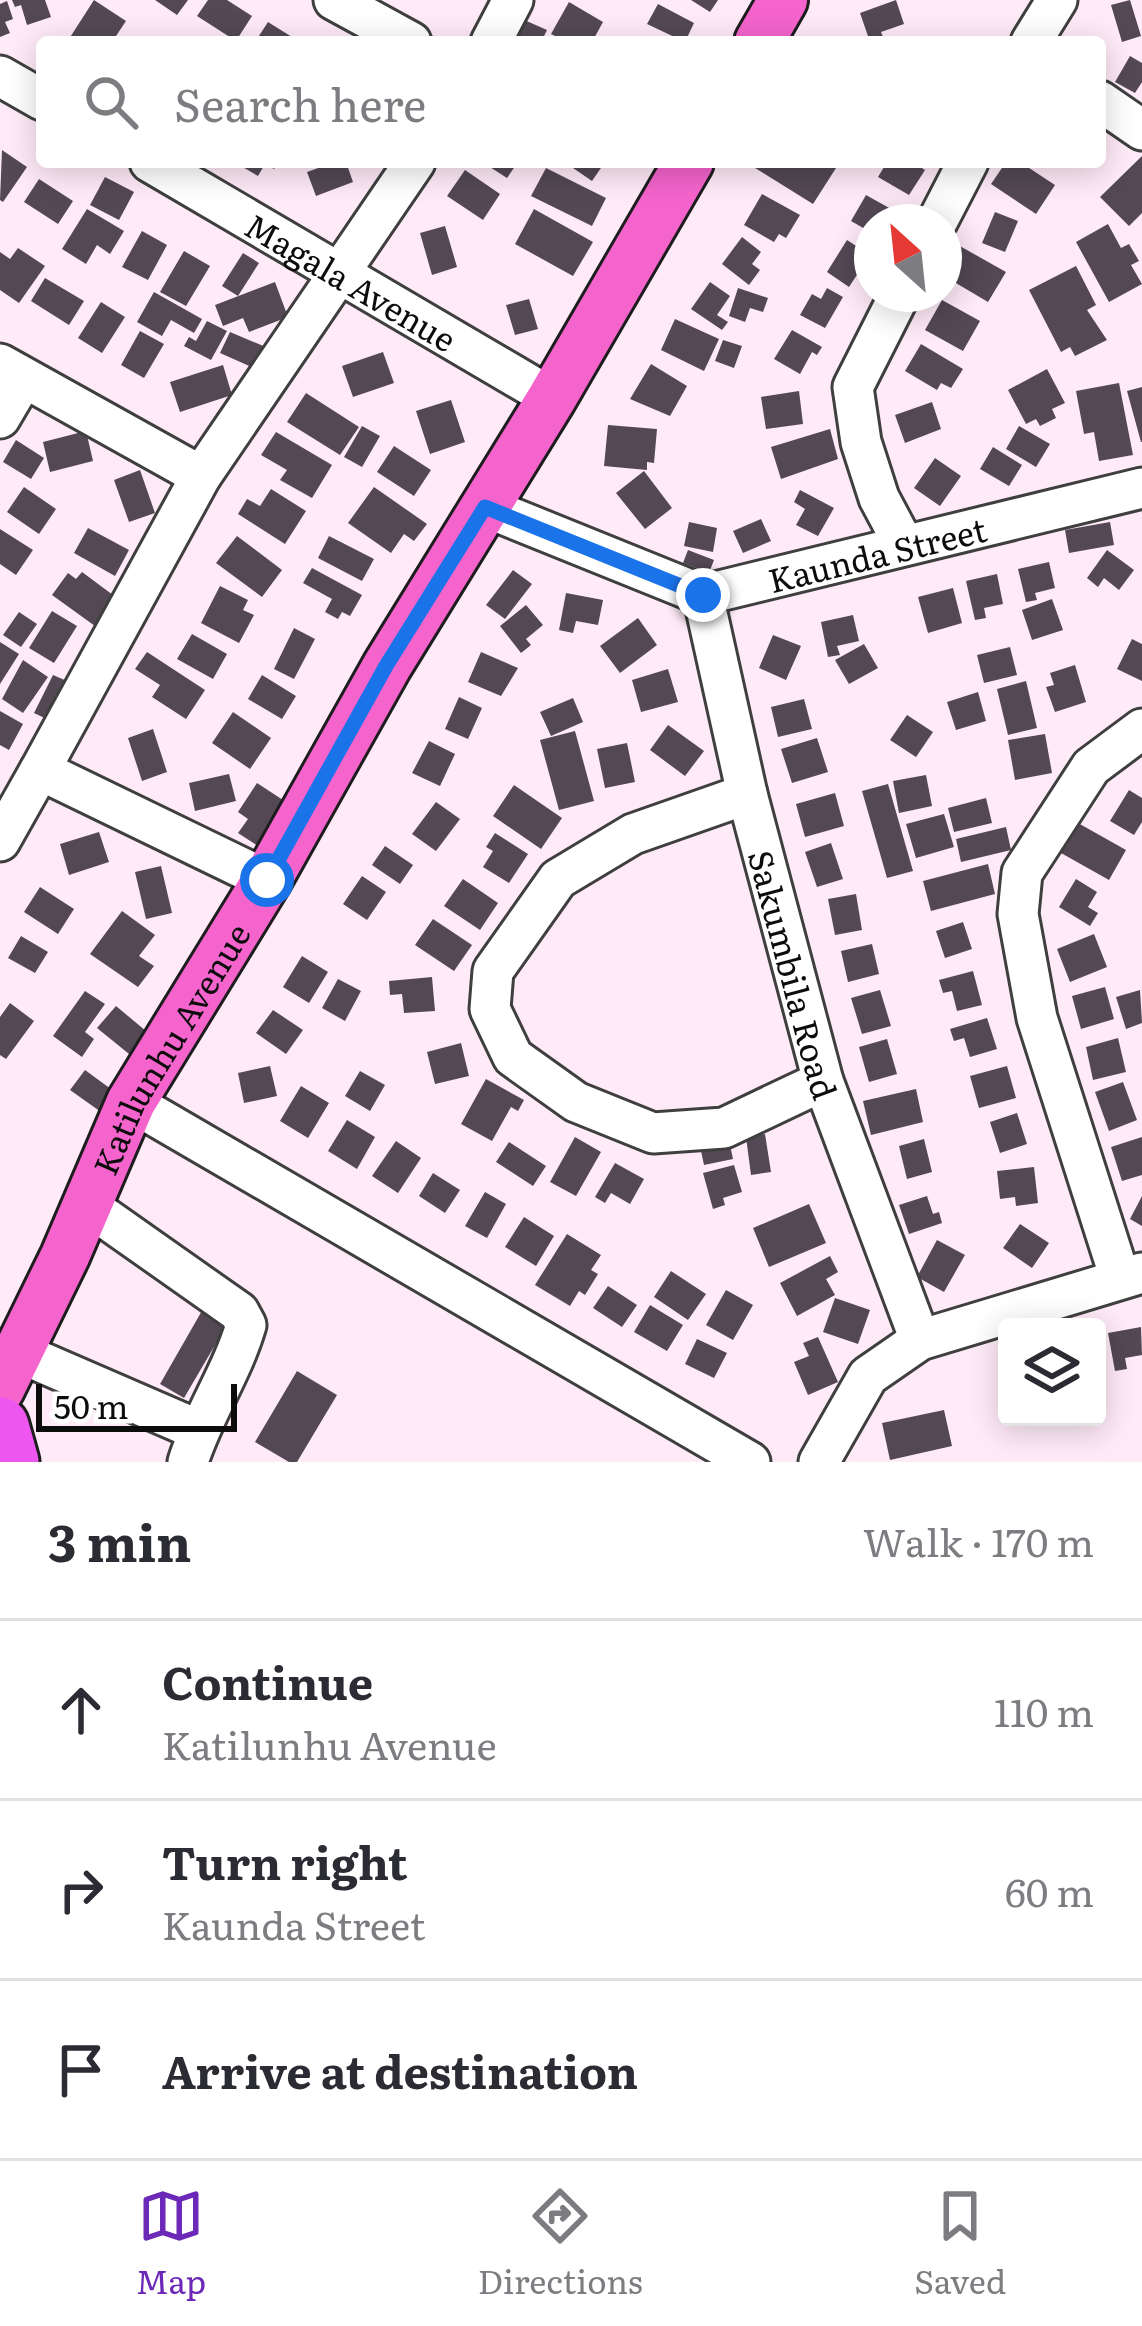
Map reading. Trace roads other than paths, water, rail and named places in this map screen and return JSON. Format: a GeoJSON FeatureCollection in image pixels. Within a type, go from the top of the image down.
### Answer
{"type":"FeatureCollection","features":[{"type":"Feature","properties":{"kind":"highway"},"geometry":{"type":"LineString","coordinates":[[0,1426],[10,1462]]}},
{"type":"Feature","properties":{"kind":"main road"},"geometry":{"type":"LineString","coordinates":[[763,36],[784,0]]}},
{"type":"Feature","properties":{"kind":"main road","name":"Katilunhu Avenue"},"geometry":{"type":"LineString","coordinates":[[9,1371],[131,1102],[267,880],[386,666],[552,398],[686,168]]}},
{"type":"Feature","properties":{"kind":"street"},"geometry":{"type":"LineString","coordinates":[[334,0],[400,36]]}},
{"type":"Feature","properties":{"kind":"street"},"geometry":{"type":"LineString","coordinates":[[494,36],[513,0]]}},
{"type":"Feature","properties":{"kind":"street"},"geometry":{"type":"LineString","coordinates":[[1035,36],[1057,0]]}},
{"type":"Feature","properties":{"kind":"street"},"geometry":{"type":"LineString","coordinates":[[0,76],[36,97]]}},
{"type":"Feature","properties":{"kind":"street"},"geometry":{"type":"LineString","coordinates":[[1106,105],[1142,130]]}},
{"type":"Feature","properties":{"kind":"street","name":"Magala Avenue"},"geometry":{"type":"LineString","coordinates":[[160,168],[552,398]]}},
{"type":"Feature","properties":{"kind":"street"},"geometry":{"type":"LineString","coordinates":[[0,841],[201,476],[411,168]]}},
{"type":"Feature","properties":{"kind":"street"},"geometry":{"type":"LineString","coordinates":[[946,204],[965,168]]}},
{"type":"Feature","properties":{"kind":"street"},"geometry":{"type":"LineString","coordinates":[[891,312],[854,387],[861,442],[873,480],[904,545]]}},
{"type":"Feature","properties":{"kind":"street"},"geometry":{"type":"LineString","coordinates":[[0,418],[12,371],[201,476]]}},
{"type":"Feature","properties":{"kind":"street","name":"Kaunda Street"},"geometry":{"type":"LineString","coordinates":[[703,595],[1141,494]]}},
{"type":"Feature","properties":{"kind":"street"},"geometry":{"type":"LineString","coordinates":[[485,507],[703,595]]}},
{"type":"Feature","properties":{"kind":"street","name":"Sakumbila Road"},"geometry":{"type":"LineString","coordinates":[[703,595],[747,794],[823,1081],[920,1340]]}},
{"type":"Feature","properties":{"kind":"street"},"geometry":{"type":"LineString","coordinates":[[819,1462],[868,1376],[920,1340],[1131,1275],[1037,1018],[1018,914],[1022,873],[1091,767],[1142,728]]}},
{"type":"Feature","properties":{"kind":"street"},"geometry":{"type":"LineString","coordinates":[[40,770],[267,880]]}},
{"type":"Feature","properties":{"kind":"street"},"geometry":{"type":"LineString","coordinates":[[747,794],[633,834],[558,879],[493,971],[490,1009],[513,1057],[576,1102],[652,1133],[724,1128],[823,1081]]}},
{"type":"Feature","properties":{"kind":"street"},"geometry":{"type":"LineString","coordinates":[[131,1102],[749,1462]]}},
{"type":"Feature","properties":{"kind":"street"},"geometry":{"type":"LineString","coordinates":[[9,1371],[193,1446],[246,1325],[239,1312],[87,1205]]}}]}
